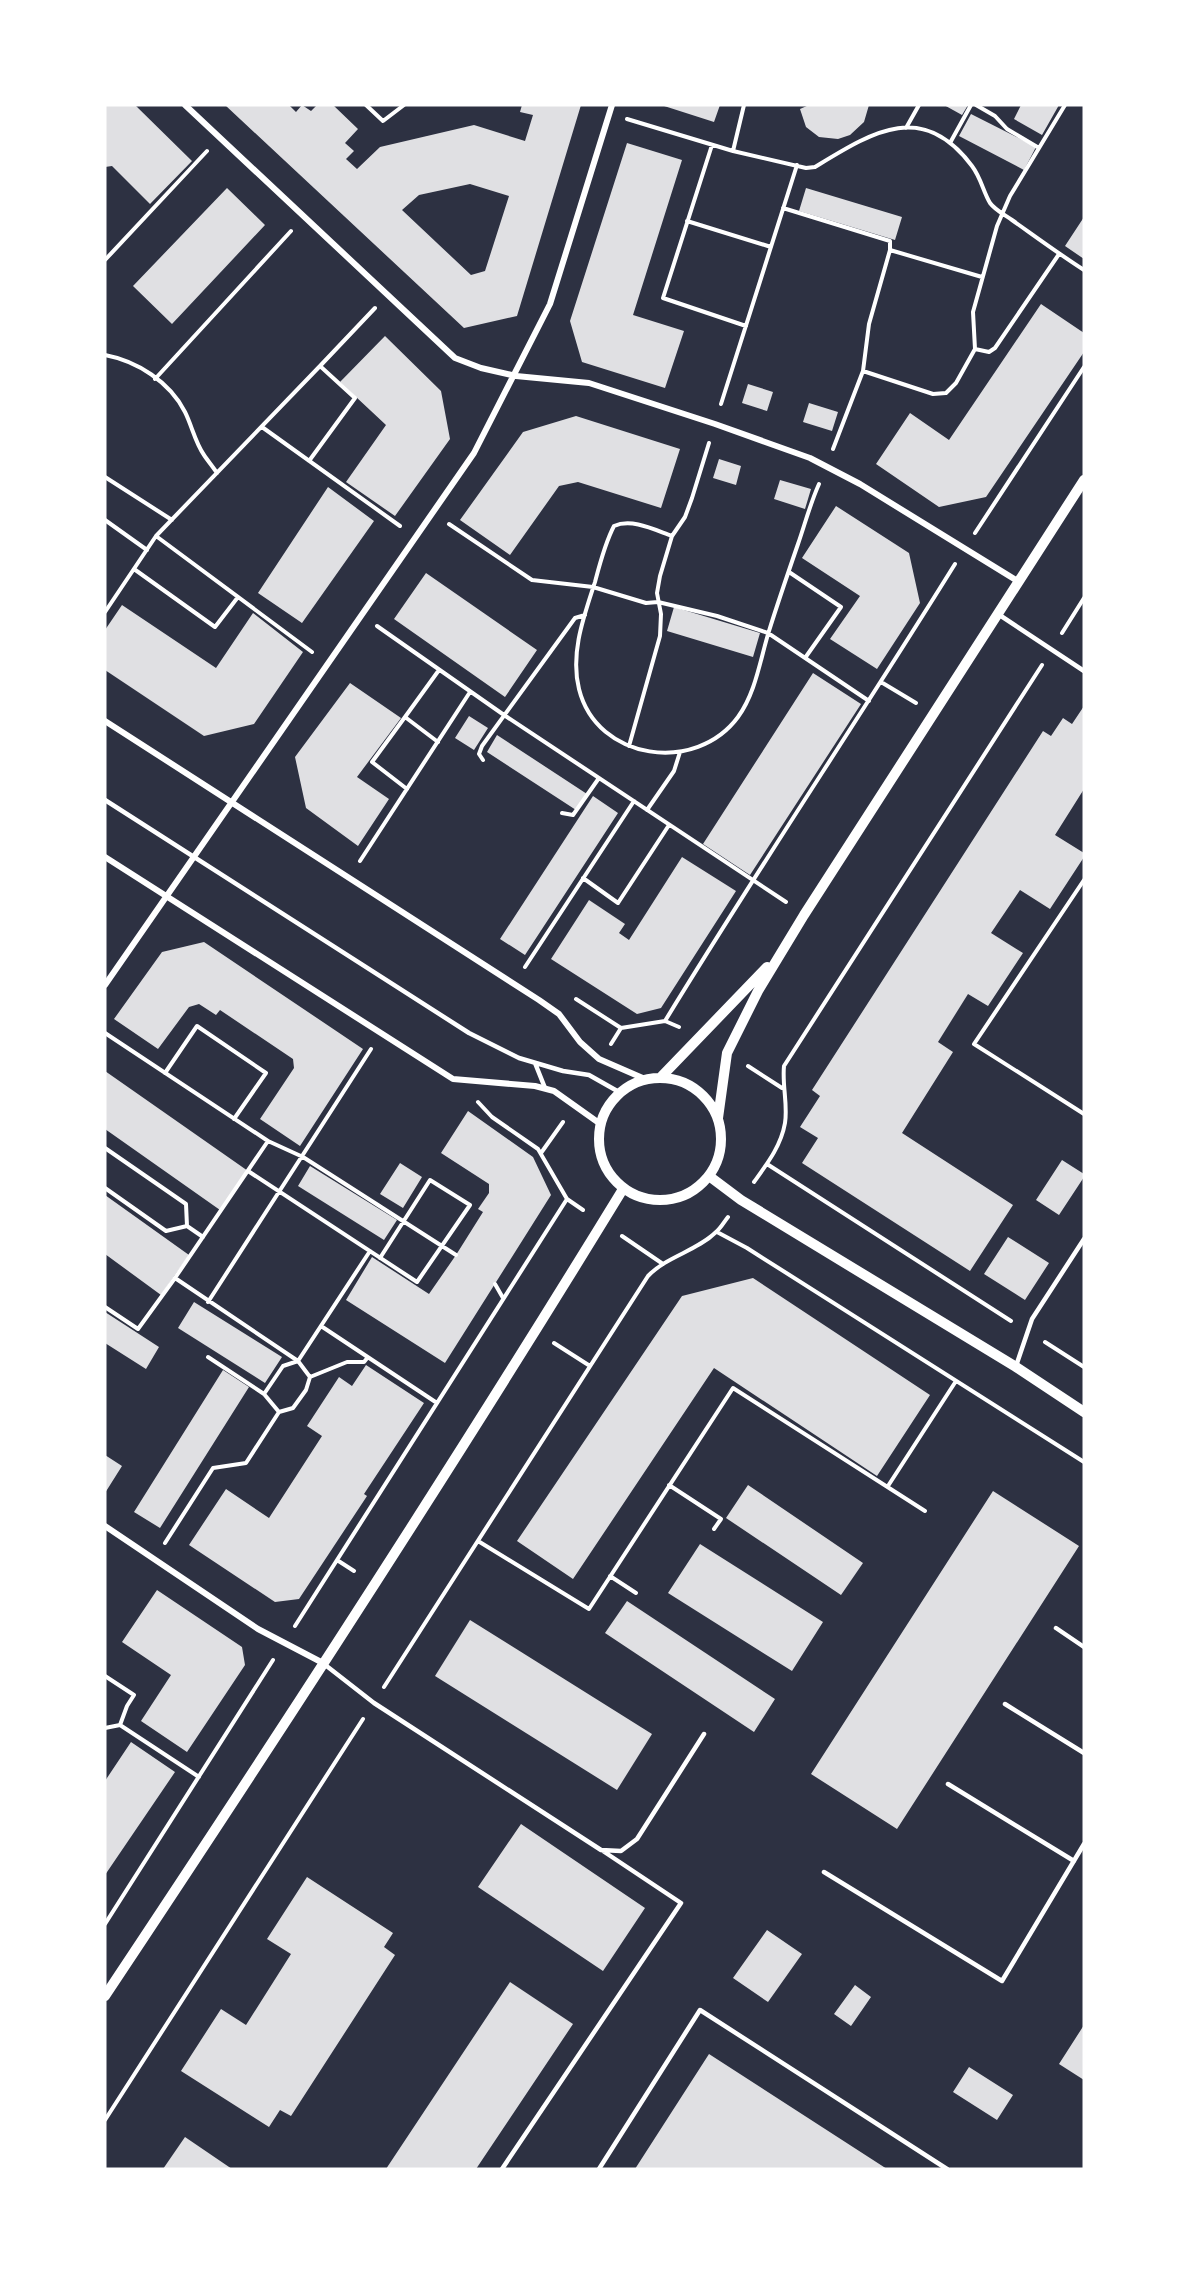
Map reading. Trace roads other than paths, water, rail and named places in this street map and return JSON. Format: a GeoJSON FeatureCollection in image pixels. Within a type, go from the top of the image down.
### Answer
{"type":"FeatureCollection","features":[{"type":"Feature","properties":{"kind":"street"},"geometry":{"type":"LineString","coordinates":[[185,105],[455,358],[481,368],[516,376],[590,383],[777,445],[860,484],[1019,582]]}},
{"type":"Feature","properties":{"kind":"street"},"geometry":{"type":"LineString","coordinates":[[105,984],[474,453],[516,376],[550,304],[612,105]]}},
{"type":"Feature","properties":{"kind":"street"},"geometry":{"type":"LineString","coordinates":[[718,1118],[727,1053],[758,991],[804,915],[1084,480]]}},
{"type":"Feature","properties":{"kind":"street"},"geometry":{"type":"LineString","coordinates":[[105,721],[539,999],[559,1014],[580,1042],[603,1060],[645,1079]]}},
{"type":"Feature","properties":{"kind":"street"},"geometry":{"type":"LineString","coordinates":[[105,857],[453,1079],[554,1091],[599,1123]]}},
{"type":"Feature","properties":{"kind":"street"},"geometry":{"type":"LineString","coordinates":[[661,1077],[780,953]]}},
{"type":"Feature","properties":{"kind":"street"},"geometry":{"type":"LineString","coordinates":[[661,1077],[679,1080],[696,1089],[709,1102],[718,1118],[722,1138],[718,1158],[709,1176],[691,1192],[669,1200],[645,1199],[623,1190],[606,1171],[598,1148],[599,1123],[619,1092],[645,1079],[661,1077]]}},
{"type":"Feature","properties":{"kind":"street"},"geometry":{"type":"LineString","coordinates":[[709,1176],[741,1200],[1016,1367],[1084,1412]]}},
{"type":"Feature","properties":{"kind":"street"},"geometry":{"type":"LineString","coordinates":[[105,1996],[234,1802],[623,1190]]}},
{"type":"Feature","properties":{"kind":"street"},"geometry":{"type":"LineString","coordinates":[[105,1526],[258,1629],[323,1663]]}},
{"type":"Feature","properties":{"kind":"lane"},"geometry":{"type":"LineString","coordinates":[[998,614],[1084,671]]}},
{"type":"Feature","properties":{"kind":"lane"},"geometry":{"type":"LineString","coordinates":[[105,800],[469,1033],[519,1058],[563,1071],[589,1075],[619,1092]]}},
{"type":"Feature","properties":{"kind":"lane"},"geometry":{"type":"LineString","coordinates":[[535,1063],[545,1089]]}},
{"type":"Feature","properties":{"kind":"lane"},"geometry":{"type":"LineString","coordinates":[[1016,1367],[1032,1318],[1084,1239]]}},
{"type":"Feature","properties":{"kind":"lane"},"geometry":{"type":"LineString","coordinates":[[1056,1628],[1084,1647]]}},
{"type":"Feature","properties":{"kind":"lane"},"geometry":{"type":"LineString","coordinates":[[323,1663],[374,1703],[681,1903],[502,2169]]}},
{"type":"Feature","properties":{"kind":"lane"},"geometry":{"type":"LineString","coordinates":[[1005,1704],[1084,1753]]}},
{"type":"Feature","properties":{"kind":"lane"},"geometry":{"type":"LineString","coordinates":[[601,1850],[621,1851],[637,1839],[704,1734]]}},
{"type":"Feature","properties":{"kind":"lane"},"geometry":{"type":"LineString","coordinates":[[948,1784],[1074,1861]]}},
{"type":"Feature","properties":{"kind":"lane"},"geometry":{"type":"LineString","coordinates":[[824,1872],[1002,1981],[1084,1844]]}},
{"type":"Feature","properties":{"kind":"lane"},"geometry":{"type":"LineString","coordinates":[[599,2169],[700,2010],[948,2169]]}}]}
